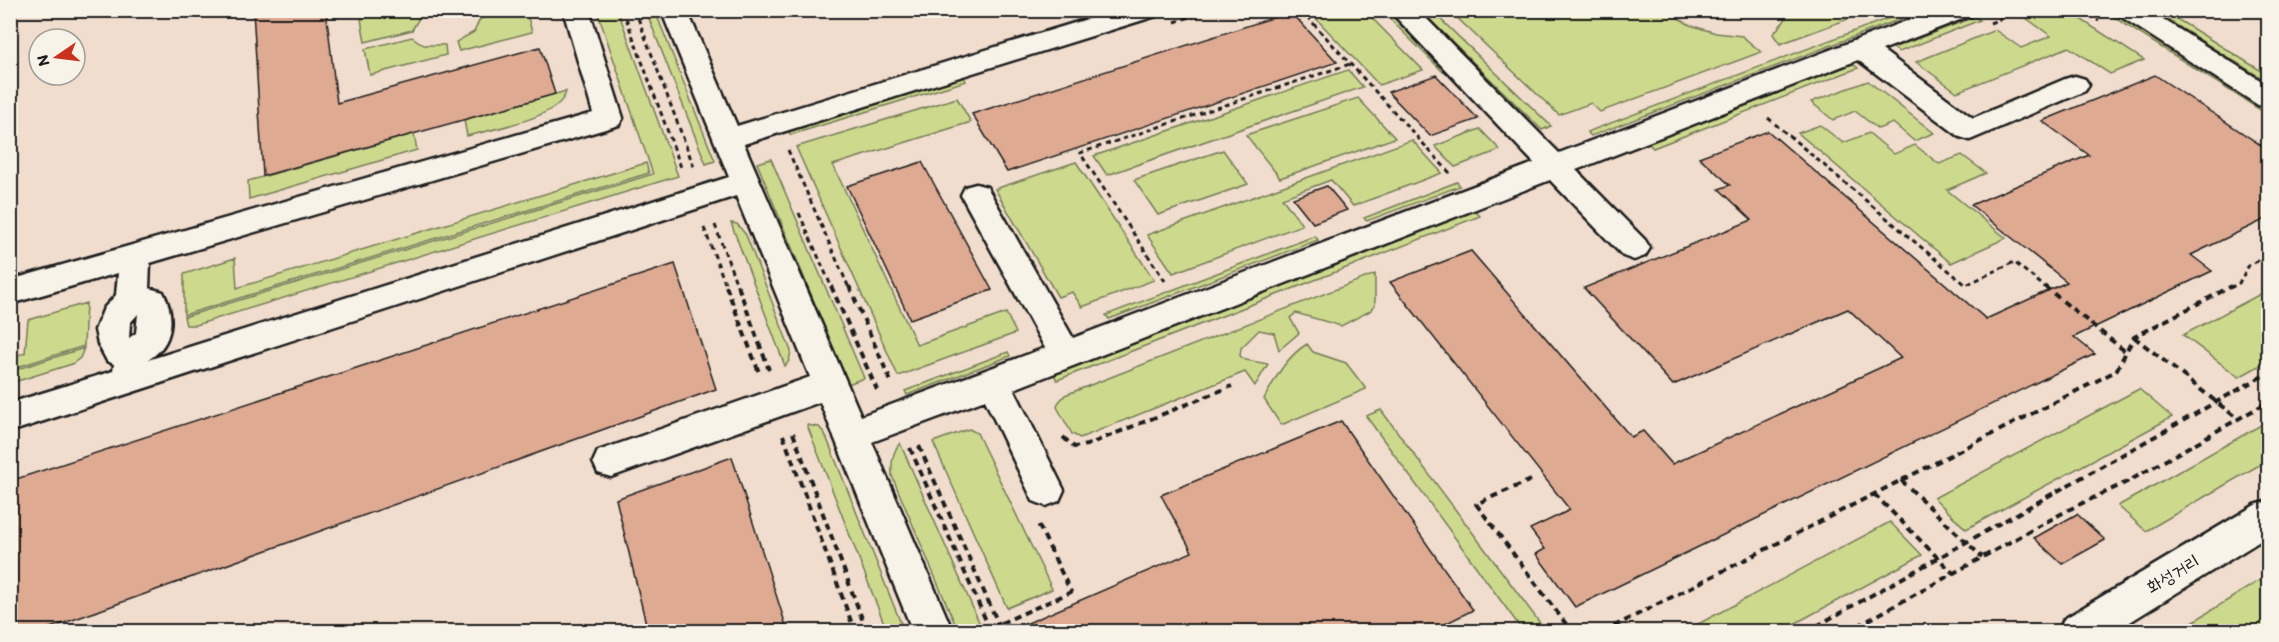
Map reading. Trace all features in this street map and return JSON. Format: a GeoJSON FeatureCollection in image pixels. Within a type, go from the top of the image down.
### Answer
{"type":"FeatureCollection","features":[{"type":"Feature","properties":{"kind":"street"},"geometry":{"type":"LineString","coordinates":[[10,292],[609,117],[576,10]]}},
{"type":"Feature","properties":{"kind":"street"},"geometry":{"type":"LineString","coordinates":[[674,10],[744,183],[933,632]]}},
{"type":"Feature","properties":{"kind":"street"},"geometry":{"type":"LineString","coordinates":[[728,139],[1147,10]]}},
{"type":"Feature","properties":{"kind":"street"},"geometry":{"type":"LineString","coordinates":[[1402,10],[1634,248]]}},
{"type":"Feature","properties":{"kind":"street"},"geometry":{"type":"LineString","coordinates":[[851,435],[1863,50],[1961,10]]}},
{"type":"Feature","properties":{"kind":"street"},"geometry":{"type":"LineString","coordinates":[[2129,10],[2268,98]]}},
{"type":"Feature","properties":{"kind":"street"},"geometry":{"type":"LineString","coordinates":[[1863,50],[1970,130],[2075,85]]}},
{"type":"Feature","properties":{"kind":"street"},"geometry":{"type":"LineString","coordinates":[[10,418],[130,366],[744,183]]}},
{"type":"Feature","properties":{"kind":"street"},"geometry":{"type":"LineString","coordinates":[[976,195],[1066,355]]}},
{"type":"Feature","properties":{"kind":"street"},"geometry":{"type":"LineString","coordinates":[[130,366],[148,343],[154,330],[154,308],[151,301],[132,300],[135,256]]}},
{"type":"Feature","properties":{"kind":"street"},"geometry":{"type":"LineString","coordinates":[[994,382],[1040,504]]}},
{"type":"Feature","properties":{"kind":"street"},"geometry":{"type":"LineString","coordinates":[[611,462],[829,384]]}},
{"type":"Feature","properties":{"kind":"street","name":"화성거리"},"geometry":{"type":"LineString","coordinates":[[2078,632],[2268,517]]}},
{"type":"Feature","properties":{"kind":"path"},"geometry":{"type":"LineString","coordinates":[[623,10],[699,198],[776,403],[867,632]]}},
{"type":"Feature","properties":{"kind":"path"},"geometry":{"type":"LineString","coordinates":[[635,10],[699,198],[776,403],[855,632]]}},
{"type":"Feature","properties":{"kind":"path"},"geometry":{"type":"LineString","coordinates":[[1301,10],[1453,176]]}},
{"type":"Feature","properties":{"kind":"path"},"geometry":{"type":"LineString","coordinates":[[1167,284],[1080,153],[1350,64]]}},
{"type":"Feature","properties":{"kind":"path"},"geometry":{"type":"LineString","coordinates":[[1762,113],[1966,285],[2014,262],[2126,352]]}},
{"type":"Feature","properties":{"kind":"path"},"geometry":{"type":"LineString","coordinates":[[776,124],[900,417],[1002,632]]}},
{"type":"Feature","properties":{"kind":"path"},"geometry":{"type":"LineString","coordinates":[[795,202],[878,394],[900,417],[908,443],[991,630],[999,624],[1071,592],[1040,504]]}},
{"type":"Feature","properties":{"kind":"path"},"geometry":{"type":"LineString","coordinates":[[1603,632],[2116,371],[2134,337],[2239,283],[2249,265],[2268,256]]}},
{"type":"Feature","properties":{"kind":"path"},"geometry":{"type":"LineString","coordinates":[[2262,259],[2268,264]]}},
{"type":"Feature","properties":{"kind":"path"},"geometry":{"type":"LineString","coordinates":[[2134,337],[2238,419]]}},
{"type":"Feature","properties":{"kind":"path"},"geometry":{"type":"LineString","coordinates":[[1806,632],[2268,373]]}},
{"type":"Feature","properties":{"kind":"path"},"geometry":{"type":"LineString","coordinates":[[1059,429],[1068,443],[1080,447],[1232,386]]}},
{"type":"Feature","properties":{"kind":"path"},"geometry":{"type":"LineString","coordinates":[[1847,632],[2068,510],[2127,482],[2268,402]]}},
{"type":"Feature","properties":{"kind":"path"},"geometry":{"type":"LineString","coordinates":[[1531,480],[1476,504],[1572,632]]}},
{"type":"Feature","properties":{"kind":"path"},"geometry":{"type":"LineString","coordinates":[[1901,480],[1982,557]]}},
{"type":"Feature","properties":{"kind":"path"},"geometry":{"type":"LineString","coordinates":[[1874,494],[1953,573]]}},
{"type":"Feature","properties":{"kind":"green space"},"geometry":{"type":"Polygon","coordinates":[[[1522,10],[1667,11],[1690,25],[1716,33],[1742,36],[1761,52],[1600,112],[1591,103],[1559,115],[1450,11],[1499,11],[1505,16],[1522,10]]]}},
{"type":"Feature","properties":{"kind":"green space"},"geometry":{"type":"Polygon","coordinates":[[[1910,10],[1922,11],[1591,136],[1587,132],[1910,10]]]}},
{"type":"Feature","properties":{"kind":"green space"},"geometry":{"type":"Polygon","coordinates":[[[2046,10],[2068,11],[2144,60],[2110,74],[2069,47],[1957,92],[1916,62],[1995,30],[2021,48],[2051,36],[2026,18],[2046,10]]]}},
{"type":"Feature","properties":{"kind":"green space"},"geometry":{"type":"Polygon","coordinates":[[[394,11],[431,11],[419,18],[412,30],[365,42],[361,19],[394,11]]]}},
{"type":"Feature","properties":{"kind":"green space"},"geometry":{"type":"Polygon","coordinates":[[[512,11],[526,11],[532,32],[459,51],[456,42],[474,32],[480,19],[512,11]]]}},
{"type":"Feature","properties":{"kind":"green space"},"geometry":{"type":"Polygon","coordinates":[[[597,11],[618,11],[678,176],[196,325],[186,325],[184,317],[653,174],[597,11]]]}},
{"type":"Feature","properties":{"kind":"green space"},"geometry":{"type":"Polygon","coordinates":[[[646,11],[655,11],[715,161],[706,164],[646,11]]]}},
{"type":"Feature","properties":{"kind":"green space"},"geometry":{"type":"Polygon","coordinates":[[[1309,11],[1365,11],[1423,70],[1379,85],[1309,11]]]}},
{"type":"Feature","properties":{"kind":"green space"},"geometry":{"type":"Polygon","coordinates":[[[1382,11],[1390,11],[1449,70],[1443,72],[1382,11]]]}},
{"type":"Feature","properties":{"kind":"green space"},"geometry":{"type":"Polygon","coordinates":[[[1421,11],[1432,11],[1551,126],[1542,130],[1421,11]]]}},
{"type":"Feature","properties":{"kind":"green space"},"geometry":{"type":"Polygon","coordinates":[[[1789,11],[1856,11],[1862,14],[1780,44],[1773,34],[1785,20],[1789,11]]]}},
{"type":"Feature","properties":{"kind":"green space"},"geometry":{"type":"Polygon","coordinates":[[[2104,11],[2114,11],[2268,108],[2268,115],[2104,11]]]}},
{"type":"Feature","properties":{"kind":"green space"},"geometry":{"type":"Polygon","coordinates":[[[2153,11],[2164,11],[2268,75],[2268,82],[2153,11]]]}},
{"type":"Feature","properties":{"kind":"green space"},"geometry":{"type":"Polygon","coordinates":[[[1975,17],[1980,20],[1899,52],[1893,48],[1975,17]]]}},
{"type":"Feature","properties":{"kind":"green space"},"geometry":{"type":"Polygon","coordinates":[[[412,37],[424,45],[445,45],[446,55],[370,75],[365,49],[412,37]]]}},
{"type":"Feature","properties":{"kind":"green space"},"geometry":{"type":"Polygon","coordinates":[[[1853,64],[1858,68],[1653,148],[1648,143],[1853,64]]]}},
{"type":"Feature","properties":{"kind":"green space"},"geometry":{"type":"Polygon","coordinates":[[[1348,70],[1363,87],[1107,175],[1094,156],[1348,70]]]}},
{"type":"Feature","properties":{"kind":"green space"},"geometry":{"type":"Polygon","coordinates":[[[964,77],[966,81],[790,135],[789,130],[964,77]]]}},
{"type":"Feature","properties":{"kind":"green space"},"geometry":{"type":"Polygon","coordinates":[[[1868,81],[1934,133],[1914,141],[1893,123],[1878,129],[1855,111],[1833,120],[1811,102],[1868,81]]]}},
{"type":"Feature","properties":{"kind":"green space"},"geometry":{"type":"Polygon","coordinates":[[[566,91],[562,100],[539,115],[508,126],[467,136],[464,120],[566,91]]]}},
{"type":"Feature","properties":{"kind":"green space"},"geometry":{"type":"Polygon","coordinates":[[[957,98],[971,122],[833,165],[917,345],[1006,313],[1016,333],[898,376],[796,147],[957,98]]]}},
{"type":"Feature","properties":{"kind":"green space"},"geometry":{"type":"Polygon","coordinates":[[[1358,98],[1395,138],[1280,178],[1246,135],[1358,98]]]}},
{"type":"Feature","properties":{"kind":"green space"},"geometry":{"type":"Polygon","coordinates":[[[1820,125],[1843,143],[1869,133],[1894,154],[1915,145],[1939,164],[1962,155],[1986,173],[1947,190],[2006,238],[1951,263],[1798,133],[1820,125]]]}},
{"type":"Feature","properties":{"kind":"green space"},"geometry":{"type":"Polygon","coordinates":[[[1480,129],[1500,150],[1455,167],[1435,146],[1480,129]]]}},
{"type":"Feature","properties":{"kind":"green space"},"geometry":{"type":"Polygon","coordinates":[[[414,134],[417,150],[249,199],[248,181],[414,134]]]}},
{"type":"Feature","properties":{"kind":"green space"},"geometry":{"type":"Polygon","coordinates":[[[1412,140],[1442,173],[1353,206],[1331,180],[1282,198],[1302,225],[1173,273],[1147,235],[1412,140]]]}},
{"type":"Feature","properties":{"kind":"green space"},"geometry":{"type":"Polygon","coordinates":[[[1223,150],[1248,184],[1158,215],[1134,180],[1223,150]]]}},
{"type":"Feature","properties":{"kind":"green space"},"geometry":{"type":"Polygon","coordinates":[[[771,159],[864,378],[848,384],[757,163],[771,159]]]}},
{"type":"Feature","properties":{"kind":"green space"},"geometry":{"type":"Polygon","coordinates":[[[1076,162],[1154,280],[1082,307],[1072,292],[1058,297],[995,189],[1076,162]]]}},
{"type":"Feature","properties":{"kind":"green space"},"geometry":{"type":"Polygon","coordinates":[[[646,163],[649,173],[184,315],[184,274],[235,258],[237,288],[646,163]]]}},
{"type":"Feature","properties":{"kind":"green space"},"geometry":{"type":"Polygon","coordinates":[[[1457,182],[1460,186],[1367,221],[1364,218],[1457,182]]]}},
{"type":"Feature","properties":{"kind":"green space"},"geometry":{"type":"Polygon","coordinates":[[[1475,211],[1480,216],[1057,380],[1054,375],[1475,211]]]}},
{"type":"Feature","properties":{"kind":"green space"},"geometry":{"type":"Polygon","coordinates":[[[731,223],[737,224],[746,235],[791,351],[789,361],[785,366],[731,223]]]}},
{"type":"Feature","properties":{"kind":"green space"},"geometry":{"type":"Polygon","coordinates":[[[1315,236],[1318,240],[1109,319],[1106,315],[1315,236]]]}},
{"type":"Feature","properties":{"kind":"green space"},"geometry":{"type":"Polygon","coordinates":[[[1375,274],[1375,305],[1370,311],[1341,326],[1296,313],[1290,318],[1299,333],[1279,350],[1274,333],[1259,330],[1241,348],[1240,356],[1246,360],[1268,364],[1255,386],[1245,372],[1080,438],[1072,434],[1057,407],[1065,395],[1375,274]]]}},
{"type":"Feature","properties":{"kind":"green space"},"geometry":{"type":"Polygon","coordinates":[[[2268,290],[2268,361],[2239,377],[2183,335],[2268,290]]]}},
{"type":"Feature","properties":{"kind":"green space"},"geometry":{"type":"Polygon","coordinates":[[[86,303],[84,346],[11,369],[11,357],[25,353],[28,320],[86,303]]]}},
{"type":"Feature","properties":{"kind":"green space"},"geometry":{"type":"Polygon","coordinates":[[[1307,344],[1313,352],[1346,363],[1366,389],[1281,425],[1264,399],[1287,361],[1307,344]]]}},
{"type":"Feature","properties":{"kind":"green space"},"geometry":{"type":"Polygon","coordinates":[[[84,348],[80,358],[72,364],[11,383],[11,371],[84,348]]]}},
{"type":"Feature","properties":{"kind":"green space"},"geometry":{"type":"Polygon","coordinates":[[[1008,352],[1010,356],[907,395],[905,391],[1008,352]]]}},
{"type":"Feature","properties":{"kind":"green space"},"geometry":{"type":"Polygon","coordinates":[[[2139,389],[2172,417],[1966,529],[1934,498],[2139,389]]]}},
{"type":"Feature","properties":{"kind":"green space"},"geometry":{"type":"Polygon","coordinates":[[[1381,410],[1540,623],[1523,631],[1366,416],[1381,410]]]}},
{"type":"Feature","properties":{"kind":"green space"},"geometry":{"type":"Polygon","coordinates":[[[2268,421],[2268,460],[2146,531],[2118,506],[2268,421]]]}},
{"type":"Feature","properties":{"kind":"green space"},"geometry":{"type":"Polygon","coordinates":[[[807,425],[819,427],[825,434],[904,631],[887,631],[807,425]]]}},
{"type":"Feature","properties":{"kind":"green space"},"geometry":{"type":"Polygon","coordinates":[[[969,429],[977,433],[1052,589],[1007,608],[933,442],[969,429]]]}},
{"type":"Feature","properties":{"kind":"green space"},"geometry":{"type":"Polygon","coordinates":[[[900,443],[983,631],[958,631],[892,476],[893,458],[900,443]]]}},
{"type":"Feature","properties":{"kind":"green space"},"geometry":{"type":"Polygon","coordinates":[[[1890,522],[1922,555],[1781,631],[1685,631],[1890,522]]]}},
{"type":"Feature","properties":{"kind":"green space"},"geometry":{"type":"Polygon","coordinates":[[[2268,575],[2268,631],[2178,631],[2268,575]]]}},
{"type":"Feature","properties":{"kind":"building"},"geometry":{"type":"Polygon","coordinates":[[[253,10],[326,10],[337,103],[540,47],[555,94],[263,176],[253,10]]]}},
{"type":"Feature","properties":{"kind":"building"},"geometry":{"type":"Polygon","coordinates":[[[1291,12],[1337,62],[1007,172],[972,114],[1291,12]]]}},
{"type":"Feature","properties":{"kind":"building"},"geometry":{"type":"Polygon","coordinates":[[[1436,75],[1478,119],[1430,136],[1388,92],[1436,75]]]}},
{"type":"Feature","properties":{"kind":"building"},"geometry":{"type":"Polygon","coordinates":[[[2155,75],[2268,150],[2268,218],[2191,255],[2212,271],[2074,337],[2095,354],[1575,607],[1536,554],[1545,549],[1530,529],[1570,510],[1390,282],[1471,251],[1631,437],[1643,431],[1672,464],[1901,358],[1848,309],[1673,385],[1584,288],[1752,220],[1719,189],[1730,185],[1699,157],[1768,131],[1986,319],[2067,282],[1971,205],[2089,155],[2042,121],[2155,75]]]}},
{"type":"Feature","properties":{"kind":"building"},"geometry":{"type":"Polygon","coordinates":[[[922,162],[992,290],[910,319],[847,186],[922,162]]]}},
{"type":"Feature","properties":{"kind":"building"},"geometry":{"type":"Polygon","coordinates":[[[1327,186],[1347,210],[1313,223],[1293,198],[1327,186]]]}},
{"type":"Feature","properties":{"kind":"building"},"geometry":{"type":"Polygon","coordinates":[[[675,264],[716,389],[39,632],[10,632],[10,481],[675,264]]]}},
{"type":"Feature","properties":{"kind":"building"},"geometry":{"type":"Polygon","coordinates":[[[1341,421],[1473,610],[1429,632],[1007,632],[1192,552],[1161,495],[1341,421]]]}},
{"type":"Feature","properties":{"kind":"building"},"geometry":{"type":"Polygon","coordinates":[[[732,457],[788,632],[648,632],[616,499],[732,457]]]}},
{"type":"Feature","properties":{"kind":"building"},"geometry":{"type":"Polygon","coordinates":[[[2077,514],[2105,540],[2062,564],[2034,538],[2077,514]]]}}]}
